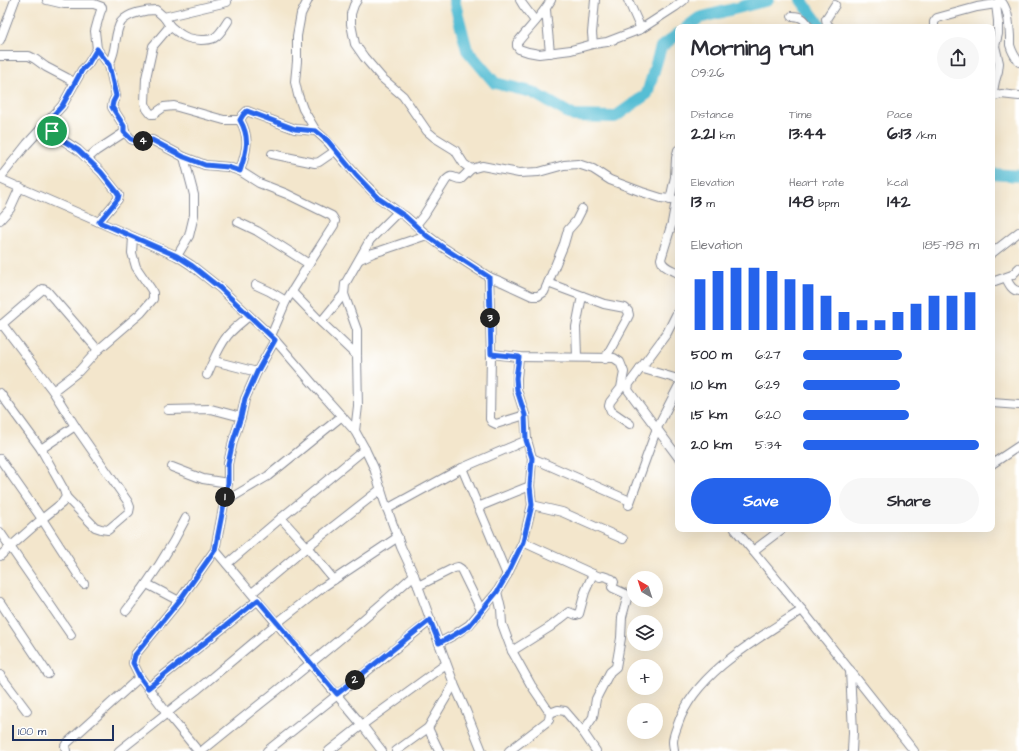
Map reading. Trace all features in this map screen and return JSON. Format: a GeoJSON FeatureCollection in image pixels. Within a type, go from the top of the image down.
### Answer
{"type":"FeatureCollection","features":[{"type":"Feature","properties":{"kind":"street"},"geometry":{"type":"LineString","coordinates":[[0,40],[3,23],[15,0]]}},
{"type":"Feature","properties":{"kind":"street"},"geometry":{"type":"LineString","coordinates":[[47,0],[64,4],[94,4],[102,7],[95,31],[97,49],[109,65],[116,96],[112,107],[124,126],[124,132],[131,139],[139,142],[152,140],[184,157],[205,165],[228,167],[240,171],[259,183],[287,194],[332,216],[334,221],[334,226],[286,301],[273,338],[245,399],[228,464],[228,483],[215,550],[179,601],[135,655],[133,663],[140,677],[198,751]]}},
{"type":"Feature","properties":{"kind":"street"},"geometry":{"type":"LineString","coordinates":[[308,0],[301,14],[297,36],[295,82],[303,108],[316,131],[328,141],[356,175],[378,198],[405,216],[427,236],[489,277],[532,296],[538,296],[544,292],[564,244],[568,230],[576,221],[582,209]]}},
{"type":"Feature","properties":{"kind":"street"},"geometry":{"type":"LineString","coordinates":[[357,0],[354,5],[351,24],[355,44],[382,78],[404,96],[427,131],[455,150],[464,164],[471,170]]}},
{"type":"Feature","properties":{"kind":"street"},"geometry":{"type":"LineString","coordinates":[[520,0],[522,5],[535,21]]}},
{"type":"Feature","properties":{"kind":"street"},"geometry":{"type":"LineString","coordinates":[[550,0],[546,10],[517,43],[517,47],[519,49],[532,53],[550,53],[607,42],[641,29],[675,8],[684,0]]}},
{"type":"Feature","properties":{"kind":"street"},"geometry":{"type":"LineString","coordinates":[[593,44],[592,33],[594,0]]}},
{"type":"Feature","properties":{"kind":"street"},"geometry":{"type":"LineString","coordinates":[[628,0],[641,29]]}},
{"type":"Feature","properties":{"kind":"street"},"geometry":{"type":"LineString","coordinates":[[934,24],[937,18],[999,1]]}},
{"type":"Feature","properties":{"kind":"street"},"geometry":{"type":"LineString","coordinates":[[999,1],[1004,5],[1006,10],[1010,44],[1012,52],[1019,62]]}},
{"type":"Feature","properties":{"kind":"street"},"geometry":{"type":"LineString","coordinates":[[995,81],[999,63],[995,46],[998,34],[999,1]]}},
{"type":"Feature","properties":{"kind":"street"},"geometry":{"type":"LineString","coordinates":[[164,17],[227,2]]}},
{"type":"Feature","properties":{"kind":"street"},"geometry":{"type":"LineString","coordinates":[[827,24],[826,18],[834,5]]}},
{"type":"Feature","properties":{"kind":"street"},"geometry":{"type":"LineString","coordinates":[[109,65],[118,29],[122,21],[131,15],[145,10],[156,10],[164,17],[170,26],[181,35],[190,39],[206,40],[214,38],[228,21]]}},
{"type":"Feature","properties":{"kind":"street"},"geometry":{"type":"LineString","coordinates":[[546,10],[550,53]]}},
{"type":"Feature","properties":{"kind":"street"},"geometry":{"type":"LineString","coordinates":[[792,16],[798,16],[807,24]]}},
{"type":"Feature","properties":{"kind":"street"},"geometry":{"type":"LineString","coordinates":[[170,26],[153,46],[146,78],[145,103],[147,109],[151,114],[154,114],[164,107],[174,106],[224,120],[240,120]]}},
{"type":"Feature","properties":{"kind":"street"},"geometry":{"type":"LineString","coordinates":[[97,49],[88,64],[82,70],[62,106],[27,144],[0,179],[177,256],[191,265],[220,288],[273,338],[355,431],[374,468],[387,509],[414,575],[446,664],[482,751]]}},
{"type":"Feature","properties":{"kind":"street"},"geometry":{"type":"LineString","coordinates":[[0,57],[29,56],[75,83]]}},
{"type":"Feature","properties":{"kind":"street"},"geometry":{"type":"LineString","coordinates":[[995,96],[1001,94],[1019,96]]}},
{"type":"Feature","properties":{"kind":"street"},"geometry":{"type":"LineString","coordinates":[[240,120],[247,111],[295,129],[316,131]]}},
{"type":"Feature","properties":{"kind":"street"},"geometry":{"type":"LineString","coordinates":[[240,120],[244,126],[247,136],[246,153],[240,171]]}},
{"type":"Feature","properties":{"kind":"street"},"geometry":{"type":"LineString","coordinates":[[46,123],[57,136],[78,150],[101,172],[119,195],[118,199],[99,222]]}},
{"type":"Feature","properties":{"kind":"street"},"geometry":{"type":"LineString","coordinates":[[87,159],[124,132]]}},
{"type":"Feature","properties":{"kind":"street"},"geometry":{"type":"LineString","coordinates":[[272,154],[315,163],[319,162],[335,151]]}},
{"type":"Feature","properties":{"kind":"street"},"geometry":{"type":"LineString","coordinates":[[177,256],[189,236],[194,215],[194,195],[184,157]]}},
{"type":"Feature","properties":{"kind":"street"},"geometry":{"type":"LineString","coordinates":[[675,162],[675,200],[672,223],[661,258],[662,263],[665,266],[675,271]]}},
{"type":"Feature","properties":{"kind":"street"},"geometry":{"type":"LineString","coordinates":[[416,225],[449,177],[452,176],[461,179],[471,170],[482,166],[519,173],[539,172],[564,165],[578,164],[592,169],[610,180],[642,192],[675,200]]}},
{"type":"Feature","properties":{"kind":"street"},"geometry":{"type":"LineString","coordinates":[[0,220],[10,209],[20,187]]}},
{"type":"Feature","properties":{"kind":"street"},"geometry":{"type":"LineString","coordinates":[[355,431],[358,406],[358,330],[344,294],[344,284],[370,240],[398,212]]}},
{"type":"Feature","properties":{"kind":"street"},"geometry":{"type":"LineString","coordinates":[[238,222],[258,231],[309,264]]}},
{"type":"Feature","properties":{"kind":"street"},"geometry":{"type":"LineString","coordinates":[[995,251],[1019,232]]}},
{"type":"Feature","properties":{"kind":"street"},"geometry":{"type":"LineString","coordinates":[[360,259],[373,253],[390,249],[427,236]]}},
{"type":"Feature","properties":{"kind":"street"},"geometry":{"type":"LineString","coordinates":[[53,392],[79,371],[98,350],[141,313],[153,299],[151,289],[136,267],[132,254],[133,237]]}},
{"type":"Feature","properties":{"kind":"street"},"geometry":{"type":"LineString","coordinates":[[995,281],[1012,275],[1019,268]]}},
{"type":"Feature","properties":{"kind":"street"},"geometry":{"type":"LineString","coordinates":[[489,277],[491,354],[490,419],[496,424],[525,415]]}},
{"type":"Feature","properties":{"kind":"street"},"geometry":{"type":"LineString","coordinates":[[1006,278],[1012,288],[1015,291],[1019,291]]}},
{"type":"Feature","properties":{"kind":"street"},"geometry":{"type":"LineString","coordinates":[[548,283],[604,304],[625,308],[628,311],[627,319],[605,358]]}},
{"type":"Feature","properties":{"kind":"street"},"geometry":{"type":"LineString","coordinates":[[256,285],[286,301]]}},
{"type":"Feature","properties":{"kind":"street"},"geometry":{"type":"LineString","coordinates":[[0,393],[41,449],[64,490],[66,497],[95,527],[108,530],[128,512],[130,507],[128,502],[53,392],[1,325],[43,289],[47,291],[98,350]]}},
{"type":"Feature","properties":{"kind":"street"},"geometry":{"type":"LineString","coordinates":[[292,292],[357,356]]}},
{"type":"Feature","properties":{"kind":"street"},"geometry":{"type":"LineString","coordinates":[[321,322],[344,294]]}},
{"type":"Feature","properties":{"kind":"street"},"geometry":{"type":"LineString","coordinates":[[578,357],[576,327],[582,296]]}},
{"type":"Feature","properties":{"kind":"street"},"geometry":{"type":"LineString","coordinates":[[207,375],[219,348],[228,335],[249,316]]}},
{"type":"Feature","properties":{"kind":"street"},"geometry":{"type":"LineString","coordinates":[[675,323],[640,368],[629,384],[628,390],[634,400],[675,452]]}},
{"type":"Feature","properties":{"kind":"street"},"geometry":{"type":"LineString","coordinates":[[491,354],[519,357],[614,358],[620,362],[624,372],[620,388],[610,402],[609,406],[611,411],[630,424]]}},
{"type":"Feature","properties":{"kind":"street"},"geometry":{"type":"LineString","coordinates":[[439,643],[469,626],[497,592],[523,542],[532,505],[530,486],[532,458],[526,440],[525,415],[517,390],[516,378],[519,357]]}},
{"type":"Feature","properties":{"kind":"street"},"geometry":{"type":"LineString","coordinates":[[214,361],[257,372]]}},
{"type":"Feature","properties":{"kind":"street"},"geometry":{"type":"LineString","coordinates":[[640,368],[675,377]]}},
{"type":"Feature","properties":{"kind":"street"},"geometry":{"type":"LineString","coordinates":[[532,458],[629,503],[657,428],[675,393]]}},
{"type":"Feature","properties":{"kind":"street"},"geometry":{"type":"LineString","coordinates":[[995,403],[1019,405]]}},
{"type":"Feature","properties":{"kind":"street"},"geometry":{"type":"LineString","coordinates":[[168,410],[211,409],[241,417]]}},
{"type":"Feature","properties":{"kind":"street"},"geometry":{"type":"LineString","coordinates":[[224,502],[268,476],[342,416]]}},
{"type":"Feature","properties":{"kind":"street"},"geometry":{"type":"LineString","coordinates":[[41,449],[75,426]]}},
{"type":"Feature","properties":{"kind":"street"},"geometry":{"type":"LineString","coordinates":[[387,509],[462,468],[526,440]]}},
{"type":"Feature","properties":{"kind":"street"},"geometry":{"type":"LineString","coordinates":[[995,462],[1019,446]]}},
{"type":"Feature","properties":{"kind":"street"},"geometry":{"type":"LineString","coordinates":[[227,564],[365,449]]}},
{"type":"Feature","properties":{"kind":"street"},"geometry":{"type":"LineString","coordinates":[[0,459],[42,519],[84,584]]}},
{"type":"Feature","properties":{"kind":"street"},"geometry":{"type":"LineString","coordinates":[[172,468],[203,479],[228,483]]}},
{"type":"Feature","properties":{"kind":"street"},"geometry":{"type":"LineString","coordinates":[[462,468],[507,575]]}},
{"type":"Feature","properties":{"kind":"street"},"geometry":{"type":"LineString","coordinates":[[478,507],[530,486]]}},
{"type":"Feature","properties":{"kind":"street"},"geometry":{"type":"LineString","coordinates":[[252,593],[307,547],[381,489]]}},
{"type":"Feature","properties":{"kind":"street"},"geometry":{"type":"LineString","coordinates":[[0,556],[62,503],[66,497]]}},
{"type":"Feature","properties":{"kind":"street"},"geometry":{"type":"LineString","coordinates":[[532,505],[562,512],[623,539]]}},
{"type":"Feature","properties":{"kind":"street"},"geometry":{"type":"LineString","coordinates":[[126,611],[166,556],[186,518]]}},
{"type":"Feature","properties":{"kind":"street"},"geometry":{"type":"LineString","coordinates":[[281,518],[334,580]]}},
{"type":"Feature","properties":{"kind":"street"},"geometry":{"type":"LineString","coordinates":[[0,532],[71,635]]}},
{"type":"Feature","properties":{"kind":"street"},"geometry":{"type":"LineString","coordinates":[[737,532],[802,610],[914,751]]}},
{"type":"Feature","properties":{"kind":"street"},"geometry":{"type":"LineString","coordinates":[[753,551],[778,532]]}},
{"type":"Feature","properties":{"kind":"street"},"geometry":{"type":"LineString","coordinates":[[119,751],[323,587],[398,538]]}},
{"type":"Feature","properties":{"kind":"street"},"geometry":{"type":"LineString","coordinates":[[523,542],[600,577],[603,576],[612,579],[614,582],[612,587],[629,596],[622,617],[621,638],[616,667],[610,672],[599,693],[596,699],[596,707],[593,717],[583,732]]}},
{"type":"Feature","properties":{"kind":"street"},"geometry":{"type":"LineString","coordinates":[[215,550],[337,694],[382,751]]}},
{"type":"Feature","properties":{"kind":"street"},"geometry":{"type":"LineString","coordinates":[[418,586],[458,567],[461,569],[481,610]]}},
{"type":"Feature","properties":{"kind":"street"},"geometry":{"type":"LineString","coordinates":[[512,651],[550,627],[569,612],[576,615],[579,614],[585,592],[593,574]]}},
{"type":"Feature","properties":{"kind":"street"},"geometry":{"type":"LineString","coordinates":[[202,751],[311,664],[414,575]]}},
{"type":"Feature","properties":{"kind":"street"},"geometry":{"type":"LineString","coordinates":[[147,584],[179,601]]}},
{"type":"Feature","properties":{"kind":"street"},"geometry":{"type":"LineString","coordinates":[[497,592],[501,609],[502,624],[512,651],[531,685],[550,713],[549,720],[509,751]]}},
{"type":"Feature","properties":{"kind":"street"},"geometry":{"type":"LineString","coordinates":[[148,688],[258,600]]}},
{"type":"Feature","properties":{"kind":"street"},"geometry":{"type":"LineString","coordinates":[[0,602],[48,674]]}},
{"type":"Feature","properties":{"kind":"street"},"geometry":{"type":"LineString","coordinates":[[674,751],[673,742],[681,716],[694,696],[710,676],[740,651],[802,610]]}},
{"type":"Feature","properties":{"kind":"street"},"geometry":{"type":"LineString","coordinates":[[267,751],[430,620]]}},
{"type":"Feature","properties":{"kind":"street"},"geometry":{"type":"LineString","coordinates":[[329,751],[446,664]]}},
{"type":"Feature","properties":{"kind":"street"},"geometry":{"type":"LineString","coordinates":[[850,670],[853,732],[852,751]]}},
{"type":"Feature","properties":{"kind":"street"},"geometry":{"type":"LineString","coordinates":[[0,675],[27,711]]}},
{"type":"Feature","properties":{"kind":"street"},"geometry":{"type":"LineString","coordinates":[[66,751],[64,746],[67,743],[140,677]]}},
{"type":"Feature","properties":{"kind":"street"},"geometry":{"type":"LineString","coordinates":[[396,751],[428,728],[454,684]]}},
{"type":"Feature","properties":{"kind":"street"},"geometry":{"type":"LineString","coordinates":[[550,713],[558,710],[565,711],[583,732],[596,751]]}},
{"type":"Feature","properties":{"kind":"street"},"geometry":{"type":"LineString","coordinates":[[428,728],[439,751]]}},
{"type":"Feature","properties":{"kind":"waterway"},"geometry":{"type":"LineString","coordinates":[[454,0],[467,50],[495,83],[532,92],[574,116],[615,117],[647,94],[661,47],[675,36]]}},
{"type":"Feature","properties":{"kind":"waterway"},"geometry":{"type":"LineString","coordinates":[[691,24],[699,18],[768,0]]}},
{"type":"Feature","properties":{"kind":"waterway"},"geometry":{"type":"LineString","coordinates":[[801,0],[819,24]]}},
{"type":"Feature","properties":{"kind":"waterway"},"geometry":{"type":"LineString","coordinates":[[995,174],[1019,176]]}},
{"type":"Feature","properties":{"kind":"route"},"geometry":{"type":"LineString","coordinates":[[97,49],[109,65],[116,96],[112,107],[124,126],[124,132],[131,139],[139,142],[152,140],[184,157],[205,165],[228,167],[240,171],[246,153],[247,136],[244,126],[240,120],[247,111],[295,129],[316,131],[328,141],[356,175],[378,198],[405,216],[427,236],[489,277],[491,354],[519,357],[516,378],[517,390],[525,415],[526,440],[532,458],[530,486],[532,505],[523,542],[507,575],[497,592],[469,626],[439,643],[430,620],[337,694],[258,600],[148,688],[140,677],[133,663],[135,655],[179,601],[215,550],[228,483],[228,464],[245,399],[257,372],[275,340],[220,288],[191,265],[177,256],[99,222],[118,199],[119,195],[101,172],[78,150],[62,140],[52,131],[46,123],[62,106],[82,70],[88,64],[97,49]]}}]}
